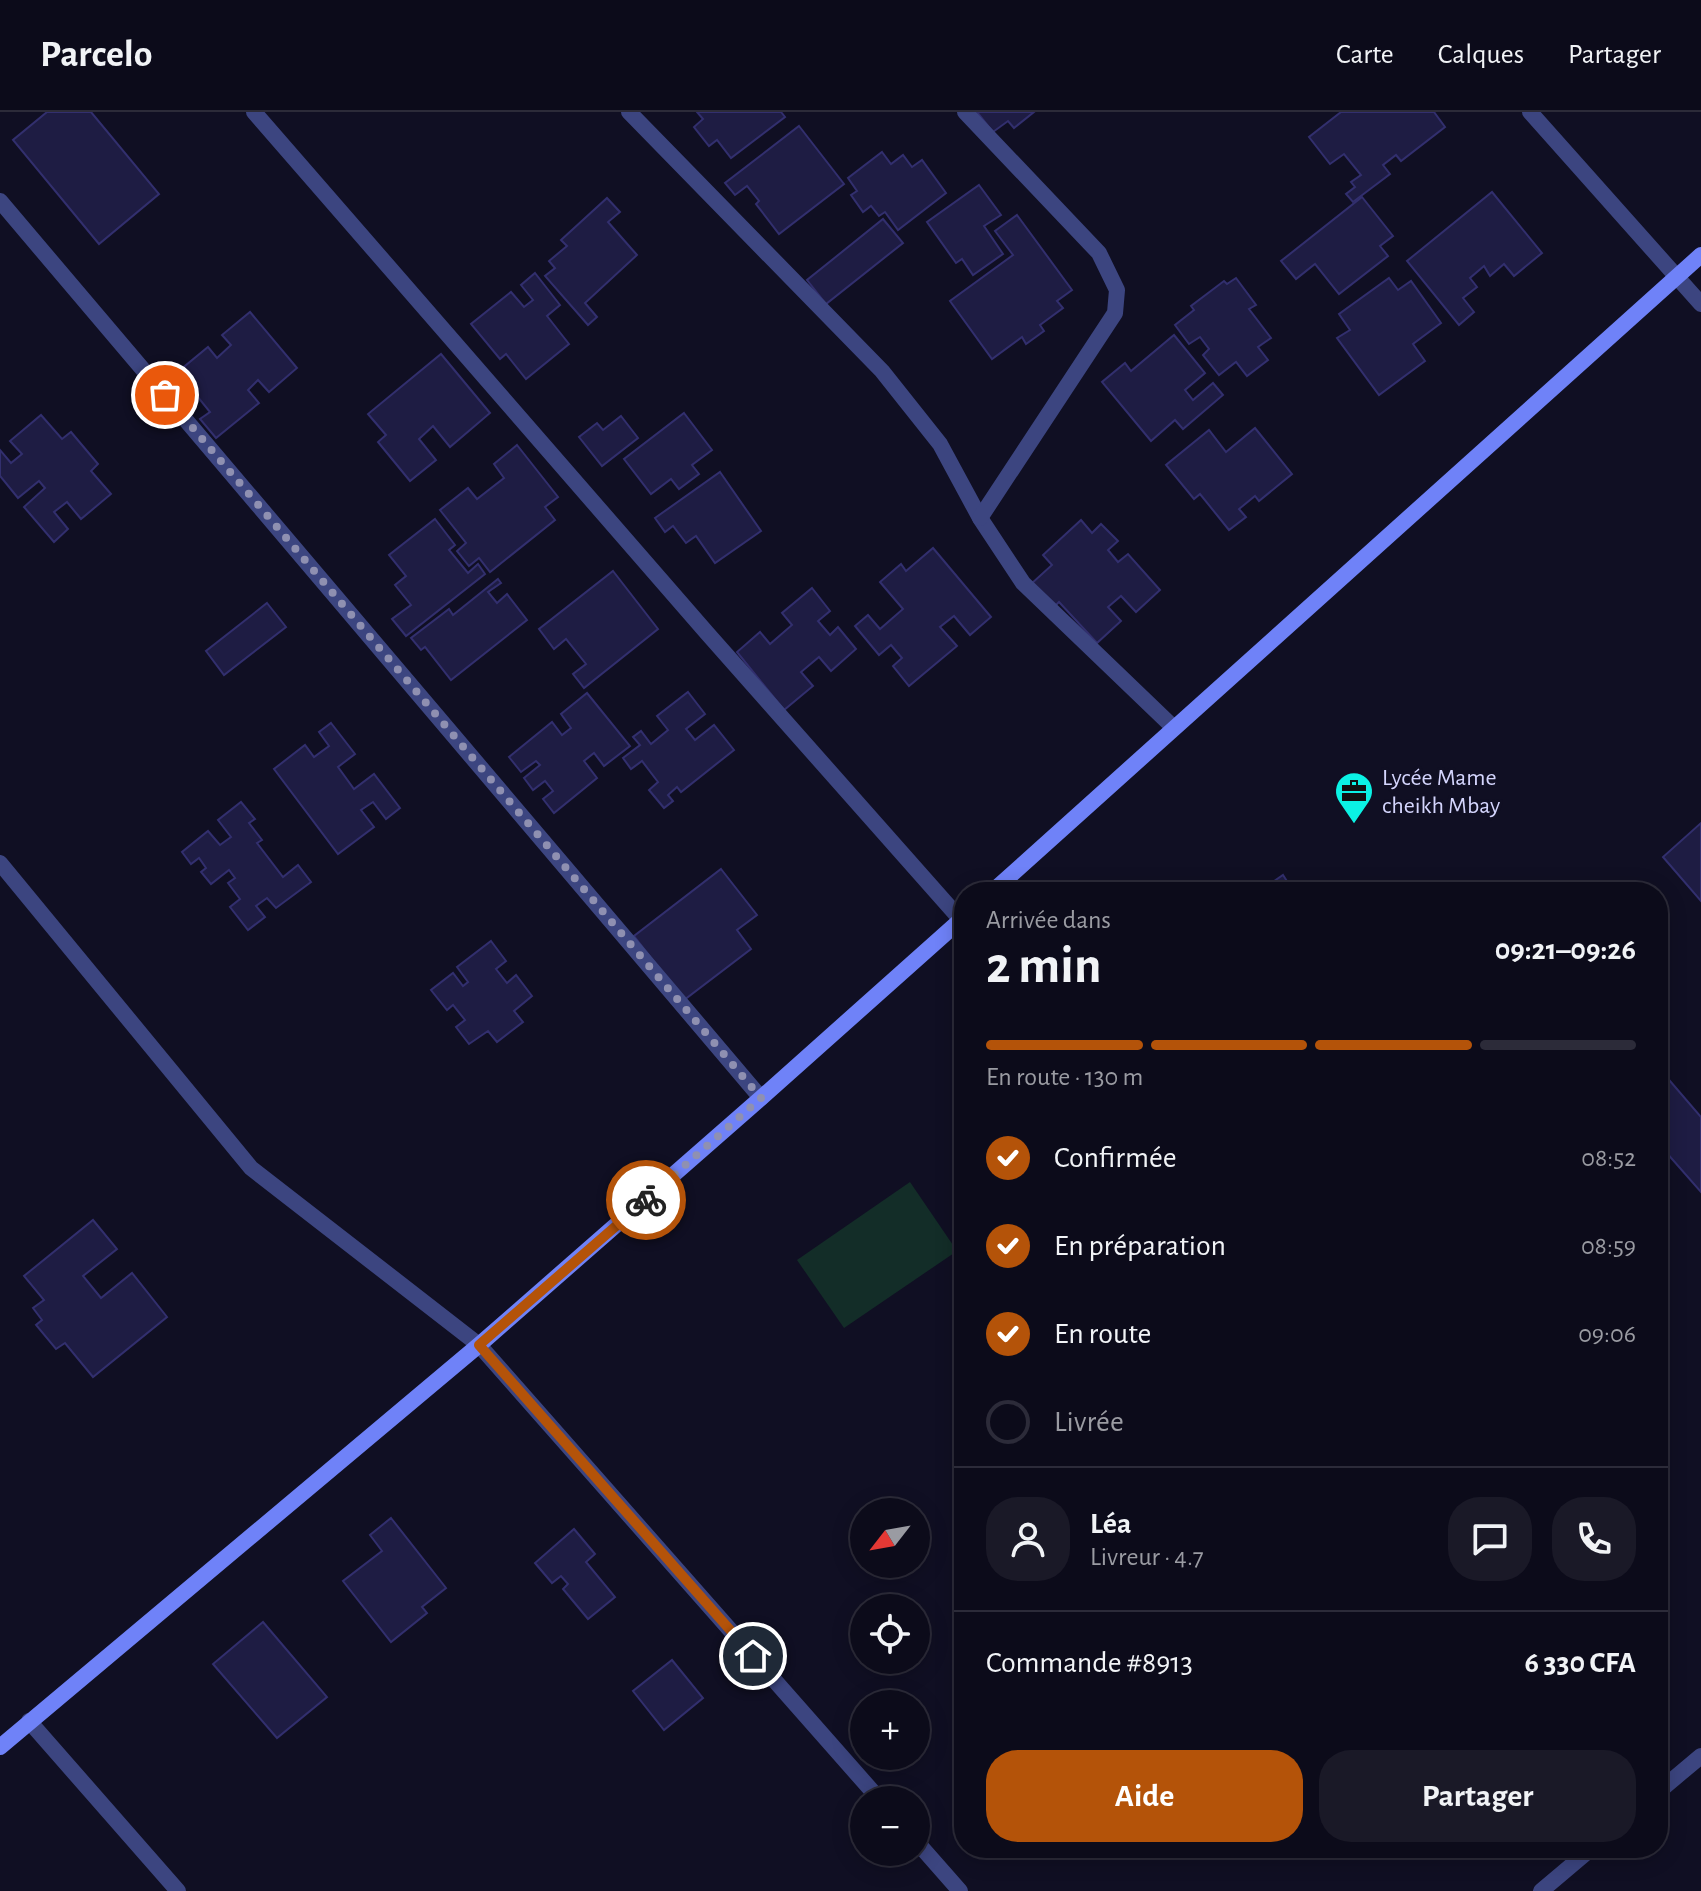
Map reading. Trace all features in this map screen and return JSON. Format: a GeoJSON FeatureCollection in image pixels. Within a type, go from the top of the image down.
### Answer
{"type":"FeatureCollection","features":[{"type":"Feature","properties":{"kind":"main road"},"geometry":{"type":"LineString","coordinates":[[1003,882],[1701,255]]}},
{"type":"Feature","properties":{"kind":"main road"},"geometry":{"type":"LineString","coordinates":[[0,1747],[479,1345],[954,927]]}},
{"type":"Feature","properties":{"kind":"street"},"geometry":{"type":"LineString","coordinates":[[254,112],[707,633],[954,909]]}},
{"type":"Feature","properties":{"kind":"street"},"geometry":{"type":"LineString","coordinates":[[629,112],[882,371],[940,444],[980,518],[1023,583],[1174,728]]}},
{"type":"Feature","properties":{"kind":"street"},"geometry":{"type":"LineString","coordinates":[[965,112],[1099,253],[1117,290],[1115,313],[980,518]]}},
{"type":"Feature","properties":{"kind":"street"},"geometry":{"type":"LineString","coordinates":[[1530,112],[1701,304]]}},
{"type":"Feature","properties":{"kind":"street"},"geometry":{"type":"LineString","coordinates":[[0,201],[761,1098]]}},
{"type":"Feature","properties":{"kind":"street"},"geometry":{"type":"LineString","coordinates":[[0,863],[251,1168],[479,1345],[868,1786]]}},
{"type":"Feature","properties":{"kind":"street"},"geometry":{"type":"LineString","coordinates":[[29,1721],[178,1891]]}},
{"type":"Feature","properties":{"kind":"street"},"geometry":{"type":"LineString","coordinates":[[1668,1784],[1701,1756]]}},
{"type":"Feature","properties":{"kind":"street"},"geometry":{"type":"LineString","coordinates":[[930,1857],[960,1891]]}},
{"type":"Feature","properties":{"kind":"street"},"geometry":{"type":"LineString","coordinates":[[1541,1891],[1580,1858]]}},
{"type":"Feature","properties":{"kind":"green space"},"geometry":{"type":"Polygon","coordinates":[[[910,1182],[954,1247],[954,1253],[844,1328],[797,1260],[910,1182]]]}},
{"type":"Feature","properties":{"kind":"building"},"geometry":{"type":"Polygon","coordinates":[[[47,112],[91,112],[159,194],[99,244],[13,140],[47,112]]]}},
{"type":"Feature","properties":{"kind":"building"},"geometry":{"type":"Polygon","coordinates":[[[697,112],[781,112],[785,117],[731,158],[717,140],[709,146],[694,127],[703,119],[697,112]]]}},
{"type":"Feature","properties":{"kind":"building"},"geometry":{"type":"Polygon","coordinates":[[[977,112],[1034,112],[1014,128],[1008,121],[993,132],[977,112]]]}},
{"type":"Feature","properties":{"kind":"building"},"geometry":{"type":"Polygon","coordinates":[[[1341,112],[1434,112],[1445,127],[1401,161],[1396,155],[1383,165],[1390,174],[1353,202],[1346,194],[1355,187],[1351,182],[1361,175],[1344,154],[1330,164],[1309,137],[1341,112]]]}},
{"type":"Feature","properties":{"kind":"building"},"geometry":{"type":"Polygon","coordinates":[[[799,126],[844,184],[779,234],[756,204],[759,201],[747,186],[735,195],[725,183],[799,126]]]}},
{"type":"Feature","properties":{"kind":"building"},"geometry":{"type":"Polygon","coordinates":[[[882,152],[891,164],[903,155],[912,167],[922,160],[946,193],[898,230],[885,212],[879,216],[871,206],[863,212],[851,195],[857,191],[848,178],[882,152]]]}},
{"type":"Feature","properties":{"kind":"building"},"geometry":{"type":"Polygon","coordinates":[[[979,185],[1001,215],[984,226],[1003,254],[973,275],[962,259],[956,263],[927,222],[979,185]]]}},
{"type":"Feature","properties":{"kind":"building"},"geometry":{"type":"Polygon","coordinates":[[[1492,192],[1542,253],[1514,276],[1504,264],[1490,276],[1484,266],[1470,278],[1477,287],[1463,298],[1474,312],[1459,325],[1407,261],[1492,192]]]}},
{"type":"Feature","properties":{"kind":"building"},"geometry":{"type":"Polygon","coordinates":[[[1362,197],[1393,236],[1380,246],[1388,256],[1339,294],[1315,264],[1296,279],[1281,261],[1362,197]]]}},
{"type":"Feature","properties":{"kind":"building"},"geometry":{"type":"Polygon","coordinates":[[[607,198],[620,212],[608,222],[637,255],[585,303],[597,317],[588,325],[545,276],[555,268],[549,261],[567,246],[561,240],[607,198]]]}},
{"type":"Feature","properties":{"kind":"building"},"geometry":{"type":"Polygon","coordinates":[[[1017,215],[1072,290],[1057,301],[1063,308],[1040,325],[1044,331],[1026,344],[1022,337],[992,359],[950,301],[1013,255],[995,231],[1017,215]]]}},
{"type":"Feature","properties":{"kind":"building"},"geometry":{"type":"Polygon","coordinates":[[[883,219],[903,243],[826,304],[807,280],[883,219]]]}},
{"type":"Feature","properties":{"kind":"building"},"geometry":{"type":"Polygon","coordinates":[[[535,273],[560,305],[547,316],[569,344],[526,379],[506,354],[500,359],[471,324],[511,292],[524,307],[533,300],[521,285],[535,273]]]}},
{"type":"Feature","properties":{"kind":"building"},"geometry":{"type":"Polygon","coordinates":[[[1236,278],[1256,305],[1249,309],[1271,338],[1258,347],[1268,360],[1247,376],[1236,362],[1219,375],[1203,355],[1209,349],[1200,337],[1189,344],[1175,325],[1194,310],[1191,306],[1224,281],[1227,284],[1236,278]]]}},
{"type":"Feature","properties":{"kind":"building"},"geometry":{"type":"Polygon","coordinates":[[[1389,278],[1398,290],[1411,281],[1441,323],[1413,344],[1425,361],[1379,395],[1337,338],[1350,330],[1339,314],[1389,278]]]}},
{"type":"Feature","properties":{"kind":"building"},"geometry":{"type":"Polygon","coordinates":[[[250,312],[297,368],[269,392],[258,380],[248,390],[259,403],[216,438],[200,419],[210,412],[193,391],[184,399],[168,380],[208,347],[217,358],[231,345],[222,335],[250,312]]]}},
{"type":"Feature","properties":{"kind":"building"},"geometry":{"type":"Polygon","coordinates":[[[1174,335],[1205,373],[1185,390],[1193,400],[1213,383],[1223,395],[1183,429],[1175,420],[1151,441],[1102,382],[1125,363],[1131,371],[1174,335]]]}},
{"type":"Feature","properties":{"kind":"building"},"geometry":{"type":"Polygon","coordinates":[[[441,354],[490,413],[450,447],[433,426],[419,439],[436,460],[410,481],[378,442],[386,435],[368,414],[441,354]]]}},
{"type":"Feature","properties":{"kind":"building"},"geometry":{"type":"Polygon","coordinates":[[[684,413],[712,450],[692,465],[699,474],[679,489],[671,479],[651,494],[624,459],[684,413]]]}},
{"type":"Feature","properties":{"kind":"building"},"geometry":{"type":"Polygon","coordinates":[[[41,415],[62,439],[71,432],[98,464],[91,471],[111,494],[81,519],[67,502],[54,512],[68,529],[54,542],[24,507],[45,488],[39,481],[18,498],[0,476],[0,450],[11,463],[22,454],[10,441],[41,415]]]}},
{"type":"Feature","properties":{"kind":"building"},"geometry":{"type":"Polygon","coordinates":[[[621,416],[638,438],[602,466],[579,437],[597,423],[603,430],[621,416]]]}},
{"type":"Feature","properties":{"kind":"building"},"geometry":{"type":"Polygon","coordinates":[[[1255,428],[1292,474],[1259,501],[1255,496],[1239,509],[1246,517],[1229,530],[1200,494],[1194,499],[1166,465],[1209,430],[1226,452],[1255,428]]]}},
{"type":"Feature","properties":{"kind":"building"},"geometry":{"type":"Polygon","coordinates":[[[517,445],[558,497],[545,507],[555,520],[490,572],[479,558],[469,566],[457,551],[466,543],[440,510],[468,488],[477,499],[504,478],[494,464],[517,445]]]}},
{"type":"Feature","properties":{"kind":"building"},"geometry":{"type":"Polygon","coordinates":[[[720,472],[761,531],[715,563],[696,536],[686,543],[673,526],[665,532],[655,518],[720,472]]]}},
{"type":"Feature","properties":{"kind":"building"},"geometry":{"type":"Polygon","coordinates":[[[435,519],[455,545],[449,550],[468,573],[478,564],[485,574],[406,636],[392,619],[411,605],[395,585],[406,576],[389,555],[435,519]]]}},
{"type":"Feature","properties":{"kind":"building"},"geometry":{"type":"Polygon","coordinates":[[[1081,520],[1092,533],[1101,524],[1118,541],[1108,550],[1118,562],[1128,554],[1160,590],[1136,612],[1121,596],[1108,607],[1121,621],[1097,643],[1059,602],[1053,608],[1031,584],[1052,565],[1043,555],[1081,520]]]}},
{"type":"Feature","properties":{"kind":"building"},"geometry":{"type":"Polygon","coordinates":[[[933,548],[991,617],[970,635],[954,616],[940,627],[957,646],[909,686],[893,666],[902,658],[891,645],[879,655],[855,626],[868,615],[880,629],[903,609],[880,582],[901,564],[906,571],[933,548]]]}},
{"type":"Feature","properties":{"kind":"building"},"geometry":{"type":"Polygon","coordinates":[[[613,571],[658,629],[584,688],[573,674],[586,664],[566,639],[554,649],[539,629],[613,571]]]}},
{"type":"Feature","properties":{"kind":"building"},"geometry":{"type":"Polygon","coordinates":[[[498,579],[501,583],[488,592],[497,603],[507,594],[527,620],[451,680],[425,647],[421,650],[411,638],[449,609],[453,615],[498,579]]]}},
{"type":"Feature","properties":{"kind":"building"},"geometry":{"type":"Polygon","coordinates":[[[812,588],[830,611],[818,621],[830,635],[838,627],[856,649],[831,671],[819,657],[801,672],[813,686],[784,710],[737,652],[760,632],[770,644],[792,625],[782,613],[812,588]]]}},
{"type":"Feature","properties":{"kind":"building"},"geometry":{"type":"Polygon","coordinates":[[[267,603],[286,627],[224,675],[206,651],[267,603]]]}},
{"type":"Feature","properties":{"kind":"building"},"geometry":{"type":"Polygon","coordinates":[[[688,692],[705,714],[686,729],[695,740],[714,725],[734,750],[681,792],[677,787],[668,795],[673,801],[664,808],[649,790],[658,782],[642,761],[631,769],[623,758],[640,745],[633,737],[641,731],[651,744],[668,730],[657,716],[688,692]]]}},
{"type":"Feature","properties":{"kind":"building"},"geometry":{"type":"Polygon","coordinates":[[[587,693],[630,746],[604,766],[594,753],[584,761],[597,778],[554,813],[543,799],[553,791],[545,781],[533,790],[524,778],[540,765],[536,761],[521,772],[509,757],[552,722],[562,735],[571,728],[561,714],[587,693]]]}},
{"type":"Feature","properties":{"kind":"building"},"geometry":{"type":"Polygon","coordinates":[[[331,723],[355,754],[338,767],[354,789],[374,774],[400,808],[386,819],[373,802],[361,810],[374,827],[338,854],[274,769],[305,745],[314,757],[329,746],[319,732],[331,723]]]}},
{"type":"Feature","properties":{"kind":"building"},"geometry":{"type":"Polygon","coordinates":[[[241,802],[255,819],[249,823],[262,840],[257,843],[283,877],[298,865],[311,882],[276,908],[267,898],[256,906],[265,917],[248,930],[230,907],[240,899],[228,883],[235,878],[229,870],[211,884],[201,872],[206,868],[199,858],[191,864],[182,852],[208,831],[220,845],[231,837],[218,820],[241,802]]]}},
{"type":"Feature","properties":{"kind":"building"},"geometry":{"type":"Polygon","coordinates":[[[1701,823],[1701,901],[1663,857],[1701,823]]]}},
{"type":"Feature","properties":{"kind":"building"},"geometry":{"type":"Polygon","coordinates":[[[721,869],[757,915],[737,930],[751,949],[684,1000],[634,936],[721,869]]]}},
{"type":"Feature","properties":{"kind":"building"},"geometry":{"type":"Polygon","coordinates":[[[1283,875],[1288,882],[1273,882],[1283,875]]]}},
{"type":"Feature","properties":{"kind":"building"},"geometry":{"type":"Polygon","coordinates":[[[491,941],[506,961],[496,969],[507,983],[516,975],[532,996],[514,1011],[523,1022],[497,1042],[488,1031],[469,1044],[456,1027],[465,1020],[453,1005],[447,1010],[431,990],[453,973],[463,986],[468,982],[457,967],[491,941]]]}},
{"type":"Feature","properties":{"kind":"building"},"geometry":{"type":"Polygon","coordinates":[[[1668,1079],[1701,1117],[1701,1192],[1668,1154],[1668,1079]]]}},
{"type":"Feature","properties":{"kind":"building"},"geometry":{"type":"Polygon","coordinates":[[[93,1220],[117,1249],[83,1276],[101,1298],[132,1273],[167,1317],[93,1377],[65,1343],[56,1349],[36,1325],[42,1320],[33,1308],[44,1300],[24,1276],[93,1220]]]}},
{"type":"Feature","properties":{"kind":"building"},"geometry":{"type":"Polygon","coordinates":[[[391,1518],[446,1588],[422,1607],[427,1613],[391,1642],[343,1581],[382,1551],[370,1535],[391,1518]]]}},
{"type":"Feature","properties":{"kind":"building"},"geometry":{"type":"Polygon","coordinates":[[[574,1529],[595,1554],[586,1562],[615,1597],[588,1619],[563,1589],[568,1584],[561,1576],[552,1583],[535,1563],[574,1529]]]}},
{"type":"Feature","properties":{"kind":"building"},"geometry":{"type":"Polygon","coordinates":[[[263,1622],[327,1697],[277,1738],[213,1664],[263,1622]]]}},
{"type":"Feature","properties":{"kind":"building"},"geometry":{"type":"Polygon","coordinates":[[[672,1660],[703,1698],[664,1730],[633,1691],[672,1660]]]}},
{"type":"Feature","properties":{"kind":"way so far"},"geometry":{"type":"LineString","coordinates":[[165,395],[761,1098],[646,1200]]}},
{"type":"Feature","properties":{"kind":"place","name":"Lycée Mame cheikh Mbay"},"geometry":{"type":"Point","coordinates":[1354,825]}},
{"type":"Feature","properties":{"kind":"route"},"geometry":{"type":"LineString","coordinates":[[646,1200],[479,1345],[753,1656]]}}]}
